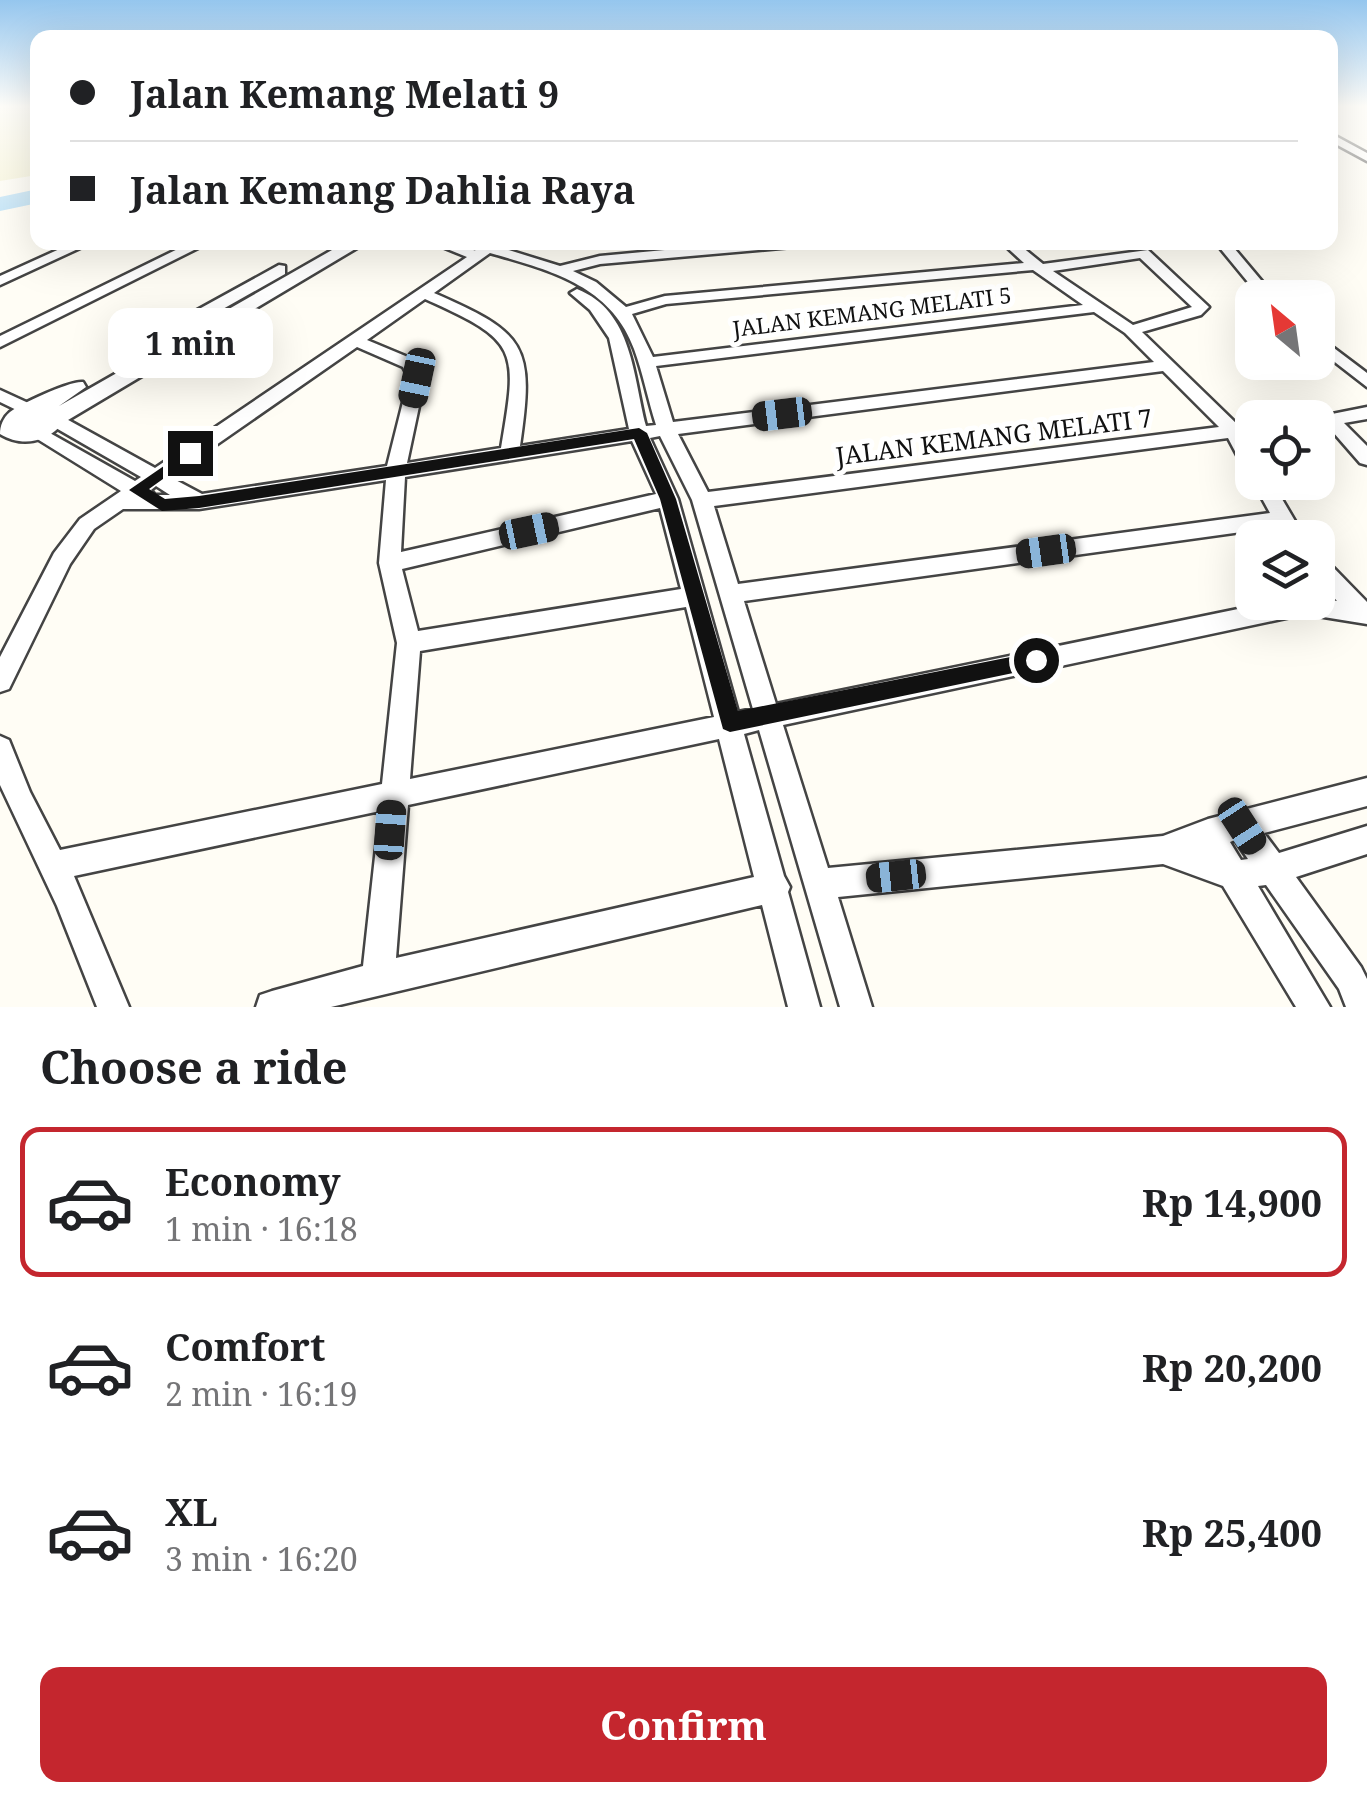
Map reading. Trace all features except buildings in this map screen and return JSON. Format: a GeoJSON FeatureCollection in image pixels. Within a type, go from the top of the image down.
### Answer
{"type":"FeatureCollection","features":[{"type":"Feature","properties":{"kind":"street"},"geometry":{"type":"LineString","coordinates":[[1338,154],[1364,156]]}},
{"type":"Feature","properties":{"kind":"street"},"geometry":{"type":"LineString","coordinates":[[0,282],[70,250]]}},
{"type":"Feature","properties":{"kind":"street"},"geometry":{"type":"LineString","coordinates":[[0,342],[188,250]]}},
{"type":"Feature","properties":{"kind":"street"},"geometry":{"type":"LineString","coordinates":[[0,450],[26,422],[316,250]]}},
{"type":"Feature","properties":{"kind":"street"},"geometry":{"type":"LineString","coordinates":[[26,422],[344,250]]}},
{"type":"Feature","properties":{"kind":"street"},"geometry":{"type":"LineString","coordinates":[[0,681],[72,540],[116,502],[480,250]]}},
{"type":"Feature","properties":{"kind":"street"},"geometry":{"type":"LineString","coordinates":[[487,250],[571,288],[609,318],[626,358],[639,433],[668,499],[804,1007]]}},
{"type":"Feature","properties":{"kind":"street"},"geometry":{"type":"LineString","coordinates":[[490,250],[590,285],[624,312],[650,362],[666,429],[702,500],[856,1007]]}},
{"type":"Feature","properties":{"kind":"street"},"geometry":{"type":"LineString","coordinates":[[558,271],[600,260],[713,250]]}},
{"type":"Feature","properties":{"kind":"street"},"geometry":{"type":"LineString","coordinates":[[1017,250],[1131,330],[1234,431]]}},
{"type":"Feature","properties":{"kind":"street"},"geometry":{"type":"LineString","coordinates":[[1228,250],[1254,280]]}},
{"type":"Feature","properties":{"kind":"street"},"geometry":{"type":"LineString","coordinates":[[624,312],[665,300],[1038,268],[1143,253],[1201,307],[1196,312],[1131,330]]}},
{"type":"Feature","properties":{"kind":"street"},"geometry":{"type":"LineString","coordinates":[[423,293],[496,328],[514,351],[519,373],[509,456]]}},
{"type":"Feature","properties":{"kind":"street","name":"JALAN KEMANG MELATI 5"},"geometry":{"type":"LineString","coordinates":[[650,362],[1100,307]]}},
{"type":"Feature","properties":{"kind":"street"},"geometry":{"type":"LineString","coordinates":[[354,340],[409,364],[417,378],[396,470],[390,563],[409,643],[392,792],[378,978]]}},
{"type":"Feature","properties":{"kind":"street"},"geometry":{"type":"LineString","coordinates":[[1335,356],[1367,382]]}},
{"type":"Feature","properties":{"kind":"street"},"geometry":{"type":"LineString","coordinates":[[116,502],[199,502],[666,429],[1164,366]]}},
{"type":"Feature","properties":{"kind":"street"},"geometry":{"type":"LineString","coordinates":[[0,396],[26,422],[162,505]]}},
{"type":"Feature","properties":{"kind":"street"},"geometry":{"type":"LineString","coordinates":[[1367,412],[1338,418],[1334,424],[1367,458]]}},
{"type":"Feature","properties":{"kind":"street"},"geometry":{"type":"LineString","coordinates":[[26,422],[157,476],[199,502]]}},
{"type":"Feature","properties":{"kind":"street","name":"JALAN KEMANG MELATI 7"},"geometry":{"type":"LineString","coordinates":[[702,500],[1234,431]]}},
{"type":"Feature","properties":{"kind":"street"},"geometry":{"type":"LineString","coordinates":[[390,563],[668,499]]}},
{"type":"Feature","properties":{"kind":"street"},"geometry":{"type":"LineString","coordinates":[[729,594],[1235,534]]}},
{"type":"Feature","properties":{"kind":"street"},"geometry":{"type":"LineString","coordinates":[[1335,584],[1365,616]]}},
{"type":"Feature","properties":{"kind":"street"},"geometry":{"type":"LineString","coordinates":[[409,643],[695,596]]}},
{"type":"Feature","properties":{"kind":"street"},"geometry":{"type":"LineString","coordinates":[[53,866],[392,792],[1305,605],[1365,616]]}},
{"type":"Feature","properties":{"kind":"street"},"geometry":{"type":"LineString","coordinates":[[0,749],[19,800],[53,866],[113,1007]]}},
{"type":"Feature","properties":{"kind":"street"},"geometry":{"type":"LineString","coordinates":[[820,884],[1163,850],[1208,833],[1367,792]]}},
{"type":"Feature","properties":{"kind":"street"},"geometry":{"type":"LineString","coordinates":[[1242,826],[1350,978],[1363,1007]]}},
{"type":"Feature","properties":{"kind":"street"},"geometry":{"type":"LineString","coordinates":[[1208,833],[1316,1006]]}},
{"type":"Feature","properties":{"kind":"street"},"geometry":{"type":"LineString","coordinates":[[1163,850],[1235,875],[1271,870],[1367,840]]}},
{"type":"Feature","properties":{"kind":"street"},"geometry":{"type":"LineString","coordinates":[[272,1007],[378,978],[774,887]]}},
{"type":"Feature","properties":{"kind":"shaded area"},"geometry":{"type":"Polygon","coordinates":[[[0,153],[30,153],[30,176],[0,181],[0,153]]]}},
{"type":"Feature","properties":{"kind":"waterway"},"geometry":{"type":"LineString","coordinates":[[0,204],[30,198]]}},
{"type":"Feature","properties":{"kind":"route"},"geometry":{"type":"LineString","coordinates":[[190,453],[136,490],[162,505],[199,502],[639,433],[668,499],[730,722],[1036,660]]}}]}
